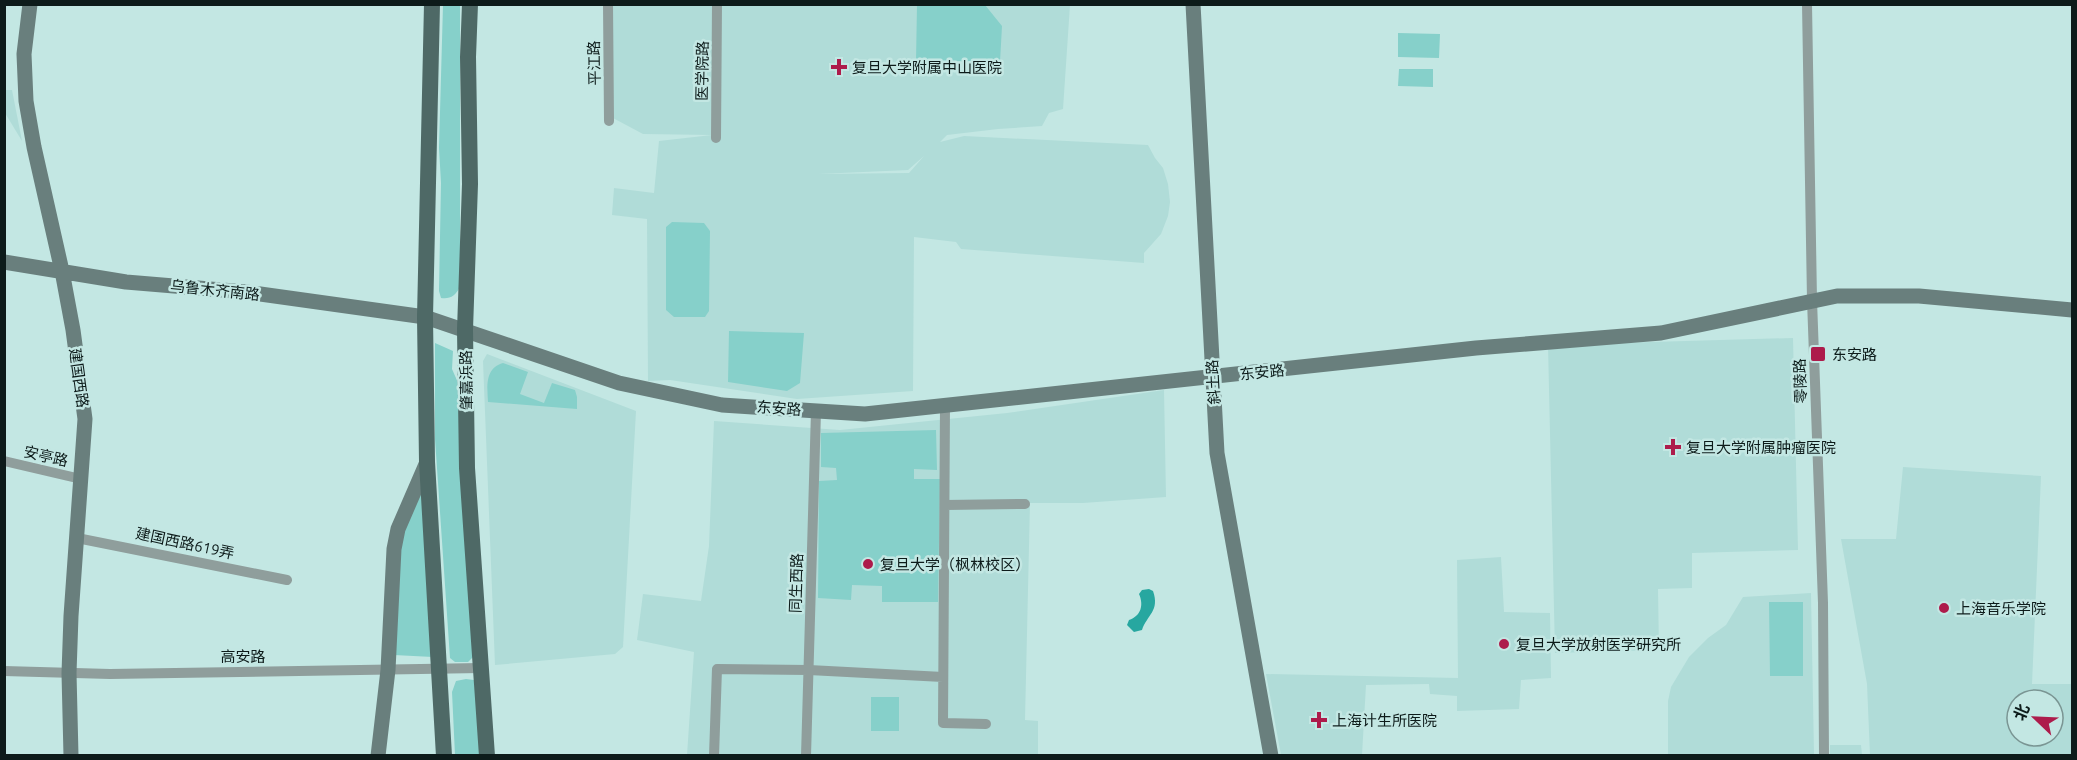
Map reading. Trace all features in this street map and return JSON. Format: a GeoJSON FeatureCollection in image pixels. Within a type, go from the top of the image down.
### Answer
{"type":"FeatureCollection","features":[{"type":"Feature","properties":{"kind":"main road"},"geometry":{"type":"LineString","coordinates":[[432,4],[425,316],[427,462],[444,756]]}},
{"type":"Feature","properties":{"kind":"main road","name":"肇嘉浜路"},"geometry":{"type":"LineString","coordinates":[[470,4],[468,57],[470,184],[465,330],[467,468],[487,756]]}},
{"type":"Feature","properties":{"kind":"street","name":"建国西路"},"geometry":{"type":"LineString","coordinates":[[30,4],[24,54],[26,101],[73,330],[85,419],[71,616],[69,674],[71,756]]}},
{"type":"Feature","properties":{"kind":"street","name":"平江路"},"geometry":{"type":"LineString","coordinates":[[608,4],[609,121]]}},
{"type":"Feature","properties":{"kind":"street","name":"医学院路"},"geometry":{"type":"LineString","coordinates":[[716,138],[717,4]]}},
{"type":"Feature","properties":{"kind":"street","name":"斜土路"},"geometry":{"type":"LineString","coordinates":[[1193,4],[1217,453],[1271,756]]}},
{"type":"Feature","properties":{"kind":"street","name":"零陵路"},"geometry":{"type":"LineString","coordinates":[[1808,4],[1812,300],[1823,603],[1824,756]]}},
{"type":"Feature","properties":{"kind":"street","name":"乌鲁木齐南路"},"geometry":{"type":"LineString","coordinates":[[4,262],[126,282],[246,292],[425,316]]}},
{"type":"Feature","properties":{"kind":"street","name":"东安路"},"geometry":{"type":"LineString","coordinates":[[425,316],[619,383],[722,405],[865,414],[1476,348],[1661,333],[1837,296],[1919,296],[2073,310]]}},
{"type":"Feature","properties":{"kind":"street"},"geometry":{"type":"LineString","coordinates":[[945,406],[943,723],[986,724]]}},
{"type":"Feature","properties":{"kind":"street","name":"同生西路"},"geometry":{"type":"LineString","coordinates":[[806,756],[816,411]]}},
{"type":"Feature","properties":{"kind":"street","name":"安亭路"},"geometry":{"type":"LineString","coordinates":[[4,461],[81,479]]}},
{"type":"Feature","properties":{"kind":"street"},"geometry":{"type":"LineString","coordinates":[[378,756],[388,670],[394,549],[398,529],[427,462]]}},
{"type":"Feature","properties":{"kind":"street"},"geometry":{"type":"LineString","coordinates":[[945,505],[1025,504]]}},
{"type":"Feature","properties":{"kind":"street","name":"建国西路619弄"},"geometry":{"type":"LineString","coordinates":[[77,538],[287,580]]}},
{"type":"Feature","properties":{"kind":"street","name":"高安路"},"geometry":{"type":"LineString","coordinates":[[4,671],[69,674],[481,668]]}},
{"type":"Feature","properties":{"kind":"street"},"geometry":{"type":"LineString","coordinates":[[714,756],[717,669],[808,670],[943,677]]}},
{"type":"Feature","properties":{"kind":"shaded area"},"geometry":{"type":"Polygon","coordinates":[[[443,5],[460,5],[460,287],[452,296],[441,298],[439,291],[441,183],[439,148],[443,5]]]}},
{"type":"Feature","properties":{"kind":"shaded area"},"geometry":{"type":"Polygon","coordinates":[[[611,5],[1070,5],[1063,109],[1049,113],[1042,126],[947,135],[940,142],[964,136],[1148,145],[1163,168],[1168,184],[1170,202],[1168,216],[1161,234],[1144,253],[1144,263],[961,249],[956,242],[914,237],[913,391],[797,399],[670,380],[648,381],[647,219],[612,215],[614,188],[654,193],[659,141],[712,135],[643,134],[613,118],[611,5]],[[924,156],[908,170],[818,174],[909,173],[924,156]]]}},
{"type":"Feature","properties":{"kind":"shaded area"},"geometry":{"type":"Polygon","coordinates":[[[917,5],[985,5],[1002,26],[1000,62],[916,61],[917,5]]]}},
{"type":"Feature","properties":{"kind":"shaded area"},"geometry":{"type":"Polygon","coordinates":[[[1398,33],[1440,34],[1439,58],[1398,57],[1398,33]]]}},
{"type":"Feature","properties":{"kind":"shaded area"},"geometry":{"type":"Polygon","coordinates":[[[1399,69],[1433,69],[1433,87],[1398,86],[1399,69]]]}},
{"type":"Feature","properties":{"kind":"shaded area"},"geometry":{"type":"Polygon","coordinates":[[[5,90],[12,90],[22,141],[5,113],[5,90]]]}},
{"type":"Feature","properties":{"kind":"shaded area"},"geometry":{"type":"Polygon","coordinates":[[[672,222],[704,223],[710,231],[709,311],[705,317],[674,317],[666,310],[666,227],[672,222]]]}},
{"type":"Feature","properties":{"kind":"shaded area"},"geometry":{"type":"Polygon","coordinates":[[[729,331],[804,333],[800,383],[787,391],[728,382],[729,331]]]}},
{"type":"Feature","properties":{"kind":"shaded area","name":"复旦大学附属肿瘤医院"},"geometry":{"type":"Polygon","coordinates":[[[1793,338],[1798,550],[1692,553],[1692,588],[1658,589],[1659,650],[1555,653],[1548,345],[1793,338]]]}},
{"type":"Feature","properties":{"kind":"shaded area"},"geometry":{"type":"Polygon","coordinates":[[[435,343],[453,351],[452,369],[459,385],[475,655],[468,662],[455,662],[450,658],[435,439],[435,343]]]}},
{"type":"Feature","properties":{"kind":"shaded area"},"geometry":{"type":"Polygon","coordinates":[[[487,354],[636,411],[623,647],[615,654],[495,665],[483,361],[487,354]]]}},
{"type":"Feature","properties":{"kind":"shaded area"},"geometry":{"type":"Polygon","coordinates":[[[503,363],[528,372],[520,394],[544,403],[552,383],[575,390],[577,409],[488,402],[488,378],[497,365],[503,363]]]}},
{"type":"Feature","properties":{"kind":"shaded area","name":"复旦大学（枫林校区）"},"geometry":{"type":"Polygon","coordinates":[[[1164,390],[1166,497],[1083,503],[1030,503],[1025,720],[1038,721],[1038,755],[687,755],[694,652],[637,640],[643,594],[701,601],[709,546],[714,421],[840,430],[1007,413],[1164,390]]]}},
{"type":"Feature","properties":{"kind":"shaded area"},"geometry":{"type":"Polygon","coordinates":[[[936,430],[937,470],[914,469],[914,479],[940,479],[938,602],[882,602],[882,586],[852,585],[851,600],[818,598],[819,481],[837,480],[836,468],[821,467],[821,433],[936,430]]]}},
{"type":"Feature","properties":{"kind":"shaded area","name":"上海音乐学院"},"geometry":{"type":"Polygon","coordinates":[[[1903,467],[2041,476],[2032,684],[2072,684],[2072,755],[1870,755],[1867,684],[1841,539],[1896,539],[1903,467]]]}},
{"type":"Feature","properties":{"kind":"shaded area"},"geometry":{"type":"Polygon","coordinates":[[[424,481],[433,657],[394,655],[400,543],[424,481]]]}},
{"type":"Feature","properties":{"kind":"shaded area","name":"复旦大学放射医学研究所"},"geometry":{"type":"Polygon","coordinates":[[[1501,557],[1504,612],[1550,613],[1551,678],[1521,680],[1519,709],[1457,711],[1457,696],[1430,694],[1429,684],[1366,685],[1362,755],[1281,755],[1266,674],[1458,678],[1457,560],[1501,557]]]}},
{"type":"Feature","properties":{"kind":"shaded area"},"geometry":{"type":"Polygon","coordinates":[[[1142,590],[1153,591],[1155,598],[1154,608],[1142,630],[1134,632],[1127,625],[1129,620],[1139,613],[1141,602],[1139,594],[1142,590]]]}},
{"type":"Feature","properties":{"kind":"shaded area"},"geometry":{"type":"Polygon","coordinates":[[[1811,593],[1814,755],[1668,756],[1668,701],[1671,687],[1689,657],[1708,638],[1726,625],[1743,597],[1811,593]]]}},
{"type":"Feature","properties":{"kind":"shaded area"},"geometry":{"type":"Polygon","coordinates":[[[1769,602],[1803,602],[1803,676],[1770,676],[1769,602]]]}},
{"type":"Feature","properties":{"kind":"shaded area"},"geometry":{"type":"Polygon","coordinates":[[[474,680],[482,755],[455,755],[452,692],[456,681],[474,680]]]}},
{"type":"Feature","properties":{"kind":"shaded area"},"geometry":{"type":"Polygon","coordinates":[[[871,697],[899,697],[899,731],[871,731],[871,697]]]}},
{"type":"Feature","properties":{"kind":"shaded area"},"geometry":{"type":"Polygon","coordinates":[[[1830,745],[1861,745],[1862,755],[1830,755],[1830,745]]]}},
{"type":"Feature","properties":{"kind":"place","name":"复旦大学附属中山医院"},"geometry":{"type":"Point","coordinates":[839,67]}},
{"type":"Feature","properties":{"kind":"place","name":"东安路"},"geometry":{"type":"Point","coordinates":[1818,354]}},
{"type":"Feature","properties":{"kind":"place","name":"复旦大学附属肿瘤医院"},"geometry":{"type":"Point","coordinates":[1673,447]}},
{"type":"Feature","properties":{"kind":"place","name":"复旦大学（枫林校区）"},"geometry":{"type":"Point","coordinates":[868,564]}},
{"type":"Feature","properties":{"kind":"place","name":"上海音乐学院"},"geometry":{"type":"Point","coordinates":[1944,608]}},
{"type":"Feature","properties":{"kind":"place","name":"复旦大学放射医学研究所"},"geometry":{"type":"Point","coordinates":[1504,644]}},
{"type":"Feature","properties":{"kind":"place","name":"上海计生所医院"},"geometry":{"type":"Point","coordinates":[1319,720]}}]}
